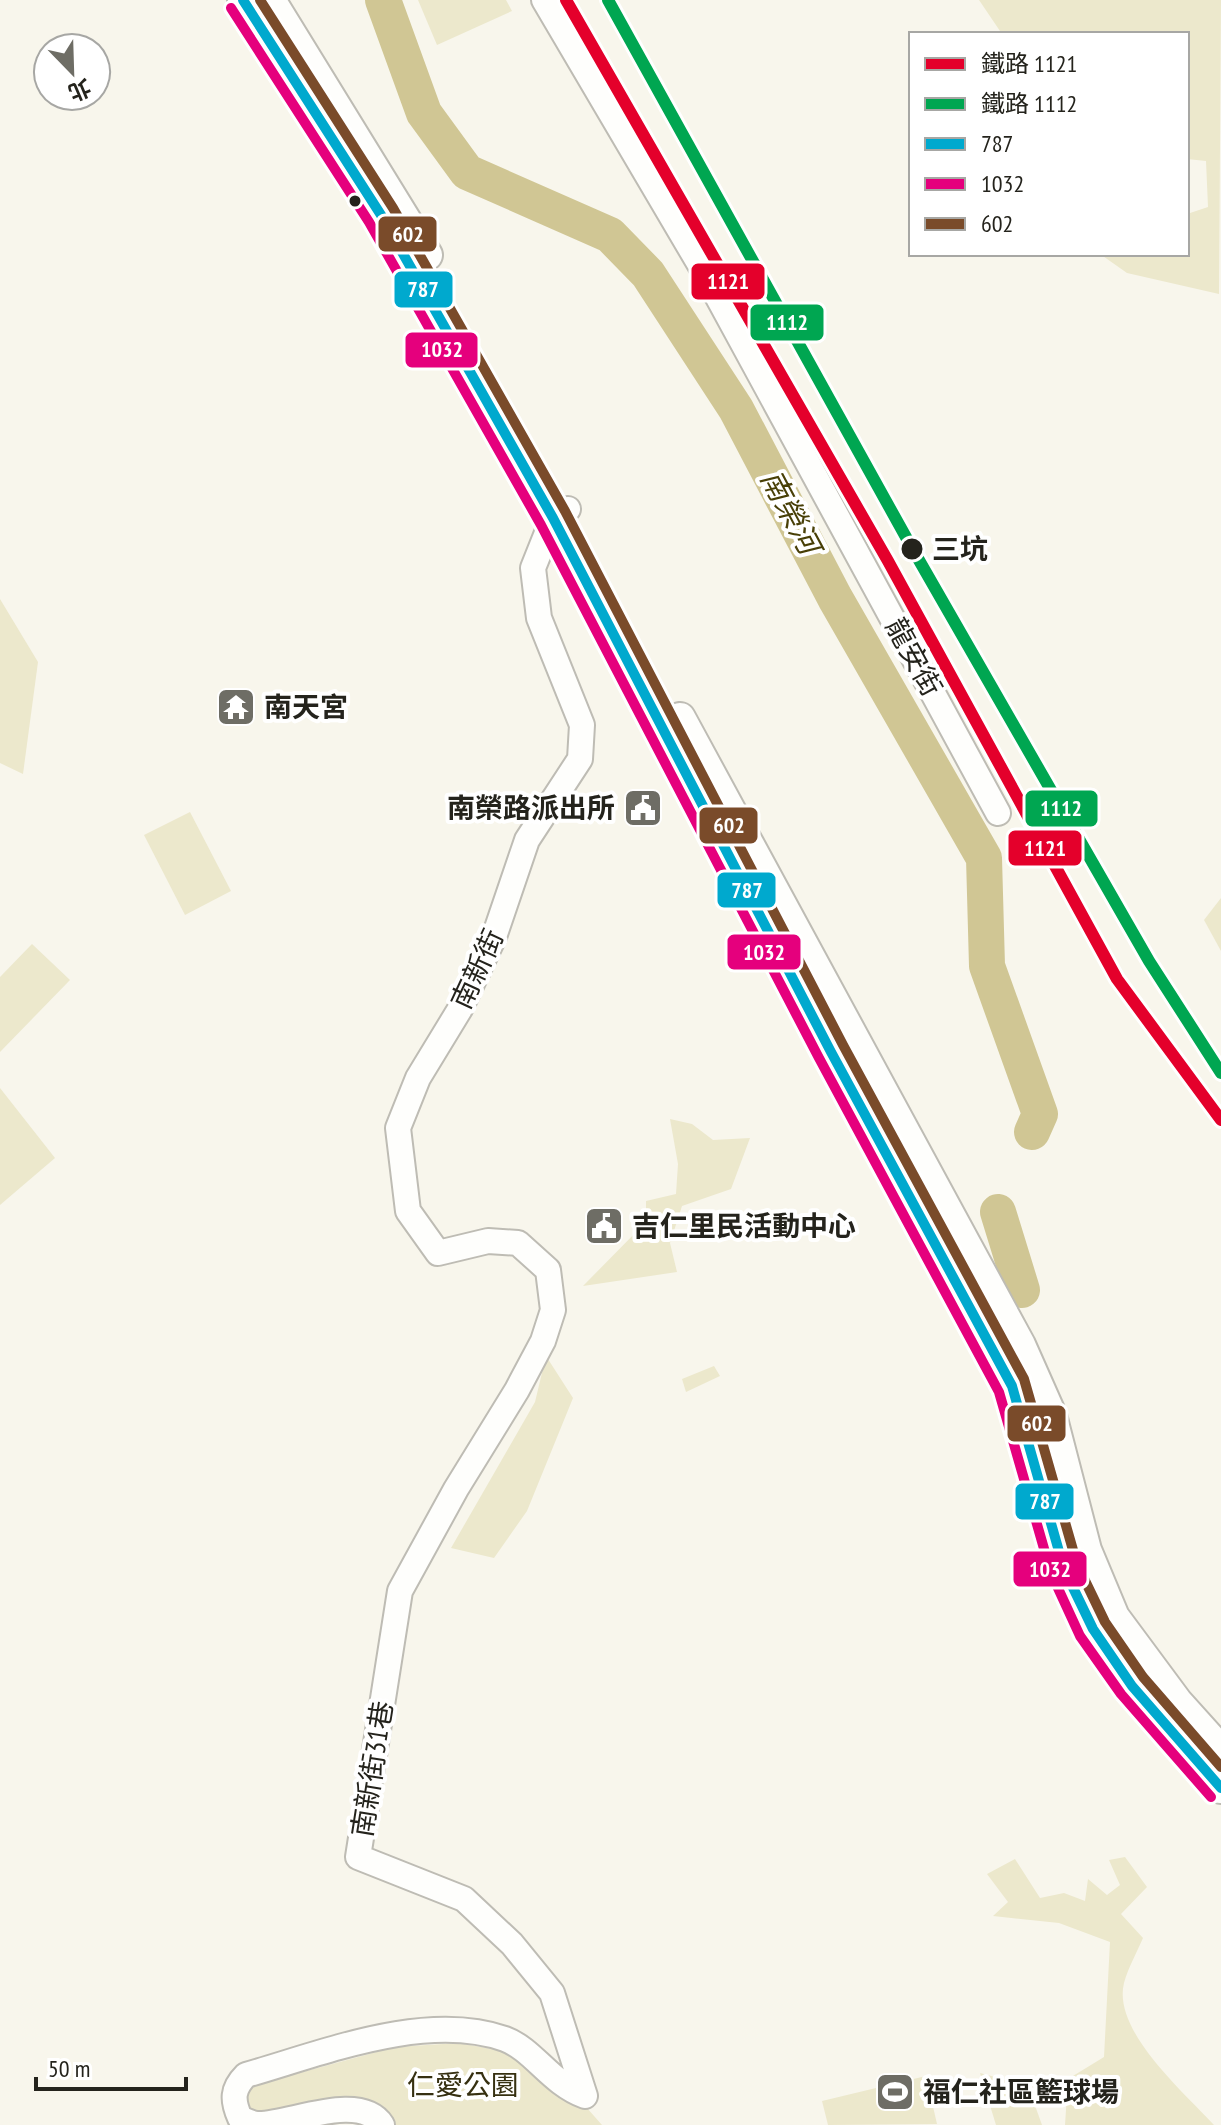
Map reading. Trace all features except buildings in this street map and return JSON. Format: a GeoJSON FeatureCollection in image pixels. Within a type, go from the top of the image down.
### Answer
{"type":"FeatureCollection","features":[{"type":"Feature","properties":{"kind":"main road"},"geometry":{"type":"LineString","coordinates":[[243,0],[381,215],[560,514],[1020,1345],[1051,1415],[1086,1550],[1114,1617],[1177,1702],[1221,1751]]}},
{"type":"Feature","properties":{"kind":"main road"},"geometry":{"type":"LineString","coordinates":[[270,0],[400,206],[560,514],[831,1052],[1012,1386],[1031,1432],[1064,1567],[1074,1593],[1102,1642],[1141,1694],[1221,1788]]}},
{"type":"Feature","properties":{"kind":"street","name":"龍安街"},"geometry":{"type":"LineString","coordinates":[[544,0],[703,270],[998,813]]}},
{"type":"Feature","properties":{"kind":"street","name":"南新街"},"geometry":{"type":"LineString","coordinates":[[543,1341],[553,1310],[548,1270],[518,1243],[488,1241],[438,1253],[408,1211],[398,1128],[418,1078],[460,1009],[494,937],[527,840],[580,759],[582,725],[539,618],[533,568],[560,514]]}},
{"type":"Feature","properties":{"kind":"street","name":"南新街31巷"},"geometry":{"type":"LineString","coordinates":[[382,2125],[378,2119],[358,2112],[321,2113],[259,2125],[240,2118],[234,2103],[235,2086],[246,2075],[393,2034],[457,2031],[507,2040],[531,2057],[553,2080],[585,2096],[552,1993],[512,1944],[464,1899],[358,1857],[400,1591],[543,1341]]}},
{"type":"Feature","properties":{"kind":"green space"},"geometry":{"type":"Polygon","coordinates":[[[418,0],[506,0],[512,11],[437,45],[418,0]]]}},
{"type":"Feature","properties":{"kind":"green space"},"geometry":{"type":"Polygon","coordinates":[[[979,0],[1221,0],[1219,294],[1127,273],[1103,256],[1189,256],[1189,213],[1208,207],[1206,161],[1189,159],[1189,32],[1000,31],[979,0]]]}},
{"type":"Feature","properties":{"kind":"green space"},"geometry":{"type":"Polygon","coordinates":[[[0,599],[38,662],[23,774],[0,763],[0,599]]]}},
{"type":"Feature","properties":{"kind":"green space"},"geometry":{"type":"Polygon","coordinates":[[[190,812],[231,891],[185,915],[144,835],[190,812]]]}},
{"type":"Feature","properties":{"kind":"green space"},"geometry":{"type":"Polygon","coordinates":[[[1221,898],[1221,951],[1204,920],[1221,898]]]}},
{"type":"Feature","properties":{"kind":"green space"},"geometry":{"type":"Polygon","coordinates":[[[32,944],[70,980],[0,1052],[0,977],[32,944]]]}},
{"type":"Feature","properties":{"kind":"green space"},"geometry":{"type":"Polygon","coordinates":[[[0,1088],[55,1158],[0,1205],[0,1088]]]}},
{"type":"Feature","properties":{"kind":"green space"},"geometry":{"type":"Polygon","coordinates":[[[670,1119],[692,1124],[713,1140],[750,1138],[731,1189],[682,1206],[670,1243],[677,1272],[583,1286],[646,1222],[646,1201],[676,1194],[678,1164],[670,1119]]]}},
{"type":"Feature","properties":{"kind":"green space"},"geometry":{"type":"Polygon","coordinates":[[[546,1356],[573,1398],[527,1511],[494,1558],[451,1548],[535,1402],[546,1356]]]}},
{"type":"Feature","properties":{"kind":"green space"},"geometry":{"type":"Polygon","coordinates":[[[714,1366],[720,1376],[686,1392],[682,1379],[714,1366]]]}},
{"type":"Feature","properties":{"kind":"green space"},"geometry":{"type":"Polygon","coordinates":[[[1125,1857],[1147,1887],[1121,1914],[1143,1938],[1124,1983],[1123,2002],[1129,2021],[1154,2060],[1214,2125],[1065,2125],[1068,2079],[1104,2057],[1110,1942],[1059,1923],[993,1916],[1008,1902],[987,1874],[1015,1859],[1040,1898],[1064,1893],[1085,1901],[1088,1879],[1107,1895],[1120,1885],[1109,1860],[1125,1857]]]}},
{"type":"Feature","properties":{"kind":"green space","name":"仁愛公園"},"geometry":{"type":"Polygon","coordinates":[[[459,2043],[509,2052],[575,2104],[587,2108],[602,2125],[390,2125],[246,2114],[240,2099],[248,2087],[395,2047],[459,2043]]]}},
{"type":"Feature","properties":{"kind":"green space"},"geometry":{"type":"Polygon","coordinates":[[[980,2073],[1028,2086],[1042,2125],[996,2125],[980,2073]]]}},
{"type":"Feature","properties":{"kind":"green space","name":"福仁社區籃球場"},"geometry":{"type":"Polygon","coordinates":[[[926,2076],[937,2124],[828,2125],[822,2101],[926,2076]]]}},
{"type":"Feature","properties":{"kind":"waterway","name":"南榮河"},"geometry":{"type":"LineString","coordinates":[[383,0],[424,113],[467,172],[610,235],[648,274],[736,409],[835,598],[984,858],[987,966],[1040,1114],[1032,1132]]}},
{"type":"Feature","properties":{"kind":"waterway","name":"南榮河"},"geometry":{"type":"LineString","coordinates":[[998,1212],[1022,1290]]}},
{"type":"Feature","properties":{"kind":"rail line","name":"1121"},"geometry":{"type":"LineString","coordinates":[[566,0],[888,561],[1117,979],[1221,1120]]}},
{"type":"Feature","properties":{"kind":"rail line","name":"1112"},"geometry":{"type":"LineString","coordinates":[[608,0],[912,548],[1149,961],[1221,1073]]}},
{"type":"Feature","properties":{"kind":"transit line","name":"787"},"geometry":{"type":"LineString","coordinates":[[243,0],[381,215],[553,518],[831,1052],[1012,1386],[1064,1569],[1093,1629],[1132,1686],[1221,1788]]}},
{"type":"Feature","properties":{"kind":"transit line","name":"602"},"geometry":{"type":"LineString","coordinates":[[260,0],[393,208],[565,511],[843,1045],[1024,1379],[1077,1564],[1105,1622],[1143,1677],[1221,1767]]}},
{"type":"Feature","properties":{"kind":"transit line","name":"1032"},"geometry":{"type":"LineString","coordinates":[[231,8],[369,222],[541,525],[819,1058],[999,1392],[1051,1573],[1080,1636],[1121,1694],[1211,1797]]}},
{"type":"Feature","properties":{"kind":"place","name":"三坑"},"geometry":{"type":"Point","coordinates":[912,549]}},
{"type":"Feature","properties":{"kind":"place","name":"南天宮"},"geometry":{"type":"Point","coordinates":[236,707]}},
{"type":"Feature","properties":{"kind":"place","name":"南榮路派出所"},"geometry":{"type":"Point","coordinates":[643,808]}},
{"type":"Feature","properties":{"kind":"place","name":"吉仁里民活動中心"},"geometry":{"type":"Point","coordinates":[604,1226]}},
{"type":"Feature","properties":{"kind":"place","name":"福仁社區籃球場"},"geometry":{"type":"Point","coordinates":[895,2092]}}]}
